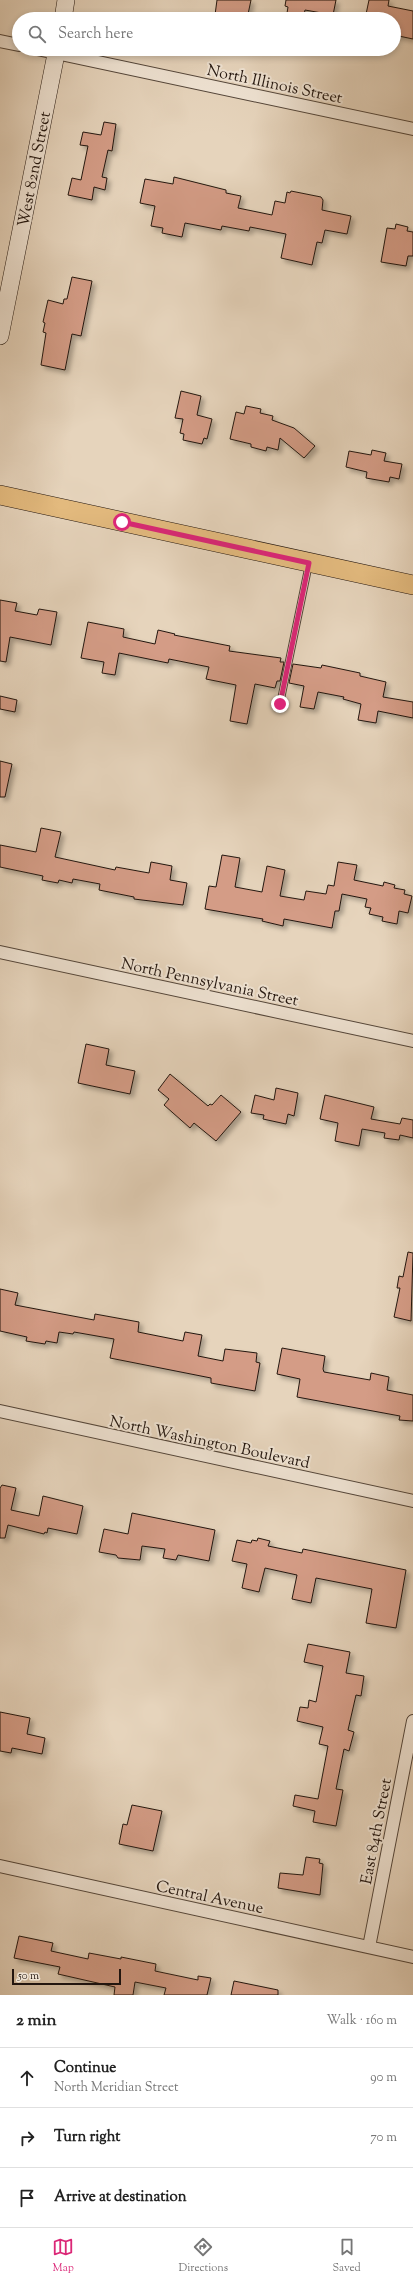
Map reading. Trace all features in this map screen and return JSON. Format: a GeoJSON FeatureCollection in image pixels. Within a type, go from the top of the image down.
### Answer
{"type":"FeatureCollection","features":[{"type":"Feature","properties":{"kind":"main road"},"geometry":{"type":"LineString","coordinates":[[0,495],[413,585]]}},
{"type":"Feature","properties":{"kind":"street"},"geometry":{"type":"LineString","coordinates":[[64,12],[66,0]]}},
{"type":"Feature","properties":{"kind":"street"},"geometry":{"type":"LineString","coordinates":[[0,41],[12,44]]}},
{"type":"Feature","properties":{"kind":"street","name":"West 82nd Street"},"geometry":{"type":"LineString","coordinates":[[0,336],[55,56]]}},
{"type":"Feature","properties":{"kind":"street","name":"North Illinois Street"},"geometry":{"type":"LineString","coordinates":[[79,56],[413,129]]}},
{"type":"Feature","properties":{"kind":"street","name":"North Pennsylvania Street"},"geometry":{"type":"LineString","coordinates":[[0,952],[413,1041]]}},
{"type":"Feature","properties":{"kind":"street","name":"North Washington Boulevard"},"geometry":{"type":"LineString","coordinates":[[0,1412],[413,1501]]}},
{"type":"Feature","properties":{"kind":"street","name":"East 84th Street"},"geometry":{"type":"LineString","coordinates":[[369,1948],[413,1721]]}},
{"type":"Feature","properties":{"kind":"street","name":"Central Avenue"},"geometry":{"type":"LineString","coordinates":[[0,1866],[413,1957]]}},
{"type":"Feature","properties":{"kind":"lane"},"geometry":{"type":"LineString","coordinates":[[280,704],[309,563]]}},
{"type":"Feature","properties":{"kind":"building"},"geometry":{"type":"Polygon","coordinates":[[[217,0],[251,0],[248,12],[215,12],[217,0]]]}},
{"type":"Feature","properties":{"kind":"building"},"geometry":{"type":"Polygon","coordinates":[[[286,0],[336,0],[334,12],[316,12],[305,10],[305,12],[287,12],[288,7],[285,6],[286,0]]]}},
{"type":"Feature","properties":{"kind":"building"},"geometry":{"type":"Polygon","coordinates":[[[369,0],[389,0],[388,6],[413,11],[413,39],[401,36],[401,12],[366,12],[369,0]]]}},
{"type":"Feature","properties":{"kind":"building"},"geometry":{"type":"Polygon","coordinates":[[[104,122],[116,124],[112,151],[108,150],[102,177],[107,178],[105,190],[94,187],[92,200],[68,195],[72,178],[81,180],[88,146],[80,145],[83,132],[101,135],[104,122]]]}},
{"type":"Feature","properties":{"kind":"building"},"geometry":{"type":"Polygon","coordinates":[[[174,177],[226,190],[226,193],[241,196],[238,208],[272,215],[275,201],[285,203],[287,192],[290,193],[291,191],[321,197],[323,200],[322,210],[351,216],[347,234],[325,230],[322,243],[317,242],[312,265],[281,258],[286,234],[250,227],[249,231],[222,226],[221,230],[185,223],[182,237],[162,233],[163,228],[151,226],[155,206],[140,203],[145,179],[173,184],[174,177]]]}},
{"type":"Feature","properties":{"kind":"building"},"geometry":{"type":"Polygon","coordinates":[[[396,224],[408,227],[407,231],[413,232],[413,256],[408,256],[406,266],[381,262],[387,228],[395,229],[396,224]]]}},
{"type":"Feature","properties":{"kind":"building"},"geometry":{"type":"Polygon","coordinates":[[[72,277],[92,281],[81,336],[72,334],[65,370],[41,365],[46,333],[43,332],[45,323],[43,322],[48,300],[63,304],[64,299],[67,299],[72,277]]]}},
{"type":"Feature","properties":{"kind":"building"},"geometry":{"type":"Polygon","coordinates":[[[181,391],[201,396],[197,415],[212,419],[207,439],[204,438],[202,444],[183,440],[184,434],[180,433],[183,419],[175,418],[181,391]]]}},
{"type":"Feature","properties":{"kind":"building"},"geometry":{"type":"Polygon","coordinates":[[[246,406],[261,409],[260,413],[273,416],[272,420],[294,428],[315,446],[304,458],[280,438],[278,450],[267,447],[266,451],[251,447],[251,444],[230,439],[236,412],[244,414],[246,406]]]}},
{"type":"Feature","properties":{"kind":"building"},"geometry":{"type":"Polygon","coordinates":[[[372,450],[386,453],[384,461],[402,464],[399,479],[390,477],[389,482],[366,478],[367,472],[346,467],[349,451],[371,455],[372,450]]]}},
{"type":"Feature","properties":{"kind":"building"},"geometry":{"type":"Polygon","coordinates":[[[0,600],[17,603],[15,611],[37,615],[39,609],[57,612],[51,645],[10,637],[6,662],[0,661],[0,600]]]}},
{"type":"Feature","properties":{"kind":"building"},"geometry":{"type":"Polygon","coordinates":[[[88,622],[124,629],[123,637],[155,644],[158,630],[175,634],[174,635],[230,646],[229,651],[281,658],[280,662],[284,662],[280,681],[277,681],[275,688],[255,684],[247,724],[230,721],[236,685],[206,679],[209,667],[169,659],[168,663],[119,653],[115,675],[102,673],[104,662],[81,658],[88,622]]]}},
{"type":"Feature","properties":{"kind":"building"},"geometry":{"type":"Polygon","coordinates":[[[293,664],[321,668],[322,665],[360,673],[360,676],[386,682],[383,697],[413,702],[413,718],[378,711],[376,723],[358,720],[361,704],[343,699],[344,697],[318,692],[314,709],[300,707],[304,686],[289,683],[293,664]]]}},
{"type":"Feature","properties":{"kind":"building"},"geometry":{"type":"Polygon","coordinates":[[[0,696],[17,700],[15,712],[0,709],[0,696]]]}},
{"type":"Feature","properties":{"kind":"building"},"geometry":{"type":"Polygon","coordinates":[[[0,761],[12,764],[5,797],[0,797],[0,761]]]}},
{"type":"Feature","properties":{"kind":"building"},"geometry":{"type":"Polygon","coordinates":[[[41,828],[61,832],[55,857],[115,870],[116,867],[149,873],[151,862],[172,866],[170,880],[187,883],[183,905],[134,899],[134,897],[99,890],[100,884],[73,879],[72,883],[59,880],[58,883],[42,880],[43,876],[0,867],[0,845],[36,852],[41,828]]]}},
{"type":"Feature","properties":{"kind":"building"},"geometry":{"type":"Polygon","coordinates":[[[222,855],[240,858],[235,887],[262,892],[267,866],[285,870],[280,896],[304,900],[306,891],[326,894],[328,885],[334,886],[338,862],[357,865],[354,880],[383,886],[384,882],[395,885],[394,888],[405,890],[404,894],[412,896],[408,913],[399,911],[397,924],[382,921],[383,917],[369,914],[371,908],[365,907],[367,899],[342,894],[339,911],[335,911],[332,928],[284,919],[283,926],[262,921],[263,919],[205,909],[209,886],[216,887],[222,855]]]}},
{"type":"Feature","properties":{"kind":"building"},"geometry":{"type":"Polygon","coordinates":[[[86,1044],[109,1049],[106,1065],[135,1071],[130,1094],[78,1083],[86,1044]]]}},
{"type":"Feature","properties":{"kind":"building"},"geometry":{"type":"Polygon","coordinates":[[[170,1074],[208,1106],[210,1104],[212,1105],[221,1095],[241,1112],[216,1141],[194,1123],[190,1128],[164,1105],[169,1099],[158,1090],[170,1074]]]}},
{"type":"Feature","properties":{"kind":"building"},"geometry":{"type":"Polygon","coordinates":[[[276,1088],[298,1093],[294,1116],[288,1114],[286,1124],[263,1119],[264,1115],[251,1113],[255,1095],[274,1100],[276,1088]]]}},
{"type":"Feature","properties":{"kind":"building"},"geometry":{"type":"Polygon","coordinates":[[[325,1095],[374,1107],[371,1119],[400,1124],[402,1118],[413,1120],[413,1138],[400,1135],[399,1140],[384,1138],[385,1133],[362,1129],[359,1146],[335,1141],[338,1123],[320,1119],[325,1095]]]}},
{"type":"Feature","properties":{"kind":"building"},"geometry":{"type":"Polygon","coordinates":[[[408,1252],[413,1253],[411,1321],[394,1317],[400,1288],[397,1288],[399,1276],[403,1277],[408,1252]]]}},
{"type":"Feature","properties":{"kind":"building"},"geometry":{"type":"Polygon","coordinates":[[[0,1289],[18,1293],[15,1305],[94,1320],[95,1314],[139,1322],[138,1332],[183,1341],[185,1332],[202,1335],[198,1356],[223,1361],[225,1349],[257,1353],[256,1362],[260,1363],[255,1391],[211,1383],[211,1378],[110,1358],[114,1339],[74,1332],[73,1334],[59,1332],[57,1343],[46,1341],[45,1344],[26,1341],[27,1337],[0,1331],[0,1289]]]}},
{"type":"Feature","properties":{"kind":"building"},"geometry":{"type":"Polygon","coordinates":[[[282,1348],[325,1356],[324,1372],[370,1380],[371,1373],[389,1377],[387,1390],[413,1395],[413,1421],[399,1420],[400,1416],[297,1397],[300,1379],[277,1374],[282,1348]]]}},
{"type":"Feature","properties":{"kind":"building"},"geometry":{"type":"Polygon","coordinates":[[[2,1485],[16,1488],[11,1510],[39,1516],[43,1496],[83,1506],[77,1534],[48,1528],[47,1533],[45,1532],[44,1534],[8,1525],[5,1538],[0,1538],[0,1488],[2,1485]]]}},
{"type":"Feature","properties":{"kind":"building"},"geometry":{"type":"Polygon","coordinates":[[[132,1513],[215,1530],[209,1561],[178,1555],[176,1560],[163,1558],[165,1549],[142,1546],[140,1560],[118,1558],[116,1555],[99,1552],[104,1529],[128,1534],[132,1513]]]}},
{"type":"Feature","properties":{"kind":"building"},"geometry":{"type":"Polygon","coordinates":[[[258,1538],[270,1541],[268,1546],[302,1553],[303,1549],[406,1570],[396,1628],[366,1623],[372,1589],[316,1578],[311,1603],[292,1599],[297,1575],[265,1568],[259,1592],[242,1588],[247,1564],[232,1561],[237,1540],[251,1543],[252,1540],[257,1541],[258,1538]]]}},
{"type":"Feature","properties":{"kind":"building"},"geometry":{"type":"Polygon","coordinates":[[[308,1644],[350,1652],[346,1673],[364,1676],[361,1696],[356,1695],[348,1730],[354,1732],[349,1751],[344,1749],[336,1789],[343,1790],[336,1826],[313,1822],[315,1811],[293,1806],[295,1795],[318,1799],[328,1746],[319,1744],[323,1727],[297,1721],[300,1707],[308,1708],[309,1700],[316,1702],[323,1666],[304,1662],[308,1644]]]}},
{"type":"Feature","properties":{"kind":"building"},"geometry":{"type":"Polygon","coordinates":[[[0,1712],[30,1718],[27,1734],[45,1738],[42,1754],[12,1748],[11,1753],[0,1751],[0,1712]]]}},
{"type":"Feature","properties":{"kind":"building"},"geometry":{"type":"Polygon","coordinates":[[[132,1805],[162,1811],[153,1851],[119,1844],[123,1824],[127,1825],[132,1805]]]}},
{"type":"Feature","properties":{"kind":"building"},"geometry":{"type":"Polygon","coordinates":[[[306,1857],[320,1859],[319,1863],[323,1864],[320,1895],[278,1888],[280,1873],[303,1875],[306,1857]]]}},
{"type":"Feature","properties":{"kind":"building"},"geometry":{"type":"Polygon","coordinates":[[[19,1936],[53,1943],[51,1951],[88,1959],[89,1953],[121,1959],[121,1957],[156,1964],[155,1971],[198,1980],[198,1976],[211,1978],[207,1995],[164,1995],[166,1988],[135,1982],[133,1995],[114,1995],[115,1987],[58,1974],[60,1967],[14,1958],[19,1936]]]}},
{"type":"Feature","properties":{"kind":"building"},"geometry":{"type":"Polygon","coordinates":[[[234,1981],[278,1990],[278,1995],[231,1995],[234,1981]]]}},
{"type":"Feature","properties":{"kind":"route"},"geometry":{"type":"LineString","coordinates":[[122,522],[309,563],[280,704]]}}]}
